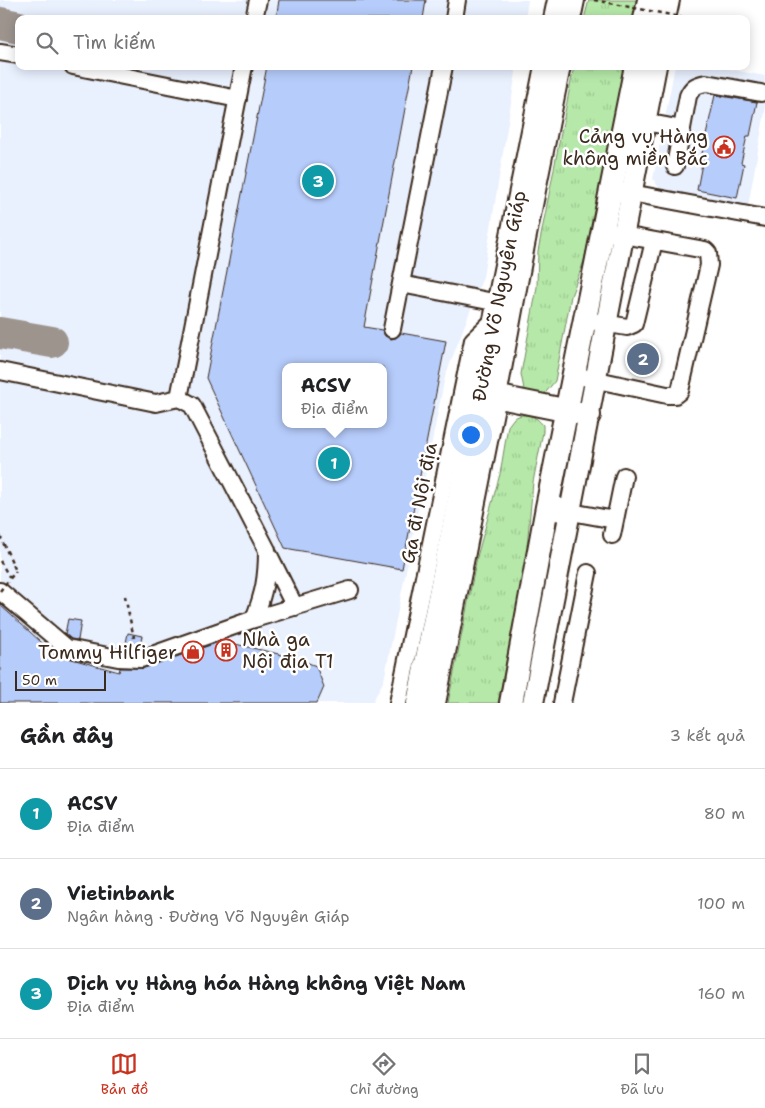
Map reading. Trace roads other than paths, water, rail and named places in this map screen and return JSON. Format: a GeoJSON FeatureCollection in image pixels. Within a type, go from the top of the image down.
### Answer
{"type":"FeatureCollection","features":[{"type":"Feature","properties":{"kind":"highway"},"geometry":{"type":"LineString","coordinates":[[570,15],[572,0]]}},
{"type":"Feature","properties":{"kind":"highway"},"geometry":{"type":"LineString","coordinates":[[646,15],[649,0]]}},
{"type":"Feature","properties":{"kind":"highway","name":"Đường Võ Nguyên Giáp"},"geometry":{"type":"LineString","coordinates":[[434,703],[468,532],[501,309],[523,245],[558,70]]}},
{"type":"Feature","properties":{"kind":"highway"},"geometry":{"type":"LineString","coordinates":[[511,703],[547,507],[574,375],[596,322],[622,192],[636,70]]}},
{"type":"Feature","properties":{"kind":"highway"},"geometry":{"type":"LineString","coordinates":[[488,394],[588,415]]}},
{"type":"Feature","properties":{"kind":"highway"},"geometry":{"type":"LineString","coordinates":[[547,507],[571,512]]}},
{"type":"Feature","properties":{"kind":"main road"},"geometry":{"type":"LineString","coordinates":[[555,15],[558,0]]}},
{"type":"Feature","properties":{"kind":"main road"},"geometry":{"type":"LineString","coordinates":[[669,0],[672,15]]}},
{"type":"Feature","properties":{"kind":"main road","name":"Đường Võ Nguyên Giáp"},"geometry":{"type":"LineString","coordinates":[[501,309],[504,274],[544,70]]}},
{"type":"Feature","properties":{"kind":"main road"},"geometry":{"type":"LineString","coordinates":[[622,192],[645,122],[655,70]]}},
{"type":"Feature","properties":{"kind":"main road"},"geometry":{"type":"LineString","coordinates":[[504,274],[523,245]]}},
{"type":"Feature","properties":{"kind":"main road"},"geometry":{"type":"LineString","coordinates":[[533,703],[596,380],[596,322]]}},
{"type":"Feature","properties":{"kind":"main road","name":"Đường Võ Nguyên Giáp"},"geometry":{"type":"LineString","coordinates":[[417,703],[449,545],[488,394]]}},
{"type":"Feature","properties":{"kind":"main road"},"geometry":{"type":"LineString","coordinates":[[449,545],[468,532]]}},
{"type":"Feature","properties":{"kind":"lane"},"geometry":{"type":"LineString","coordinates":[[255,15],[258,0]]}},
{"type":"Feature","properties":{"kind":"lane"},"geometry":{"type":"LineString","coordinates":[[455,15],[458,0]]}},
{"type":"Feature","properties":{"kind":"lane"},"geometry":{"type":"LineString","coordinates":[[0,52],[15,54]]}},
{"type":"Feature","properties":{"kind":"lane"},"geometry":{"type":"LineString","coordinates":[[93,70],[238,99]]}},
{"type":"Feature","properties":{"kind":"lane"},"geometry":{"type":"LineString","coordinates":[[179,398],[243,70]]}},
{"type":"Feature","properties":{"kind":"lane"},"geometry":{"type":"LineString","coordinates":[[392,329],[443,70]]}},
{"type":"Feature","properties":{"kind":"lane"},"geometry":{"type":"LineString","coordinates":[[675,166],[688,96],[691,89],[698,84],[706,83],[761,93]]}},
{"type":"Feature","properties":{"kind":"lane"},"geometry":{"type":"LineString","coordinates":[[645,122],[682,129]]}},
{"type":"Feature","properties":{"kind":"lane"},"geometry":{"type":"LineString","coordinates":[[622,192],[765,218]]}},
{"type":"Feature","properties":{"kind":"lane"},"geometry":{"type":"LineString","coordinates":[[574,375],[667,395],[675,395],[680,391],[709,265],[708,253],[705,250],[613,234]]}},
{"type":"Feature","properties":{"kind":"lane"},"geometry":{"type":"LineString","coordinates":[[596,322],[627,327],[634,324],[654,241]]}},
{"type":"Feature","properties":{"kind":"lane"},"geometry":{"type":"LineString","coordinates":[[401,284],[501,309]]}},
{"type":"Feature","properties":{"kind":"lane","name":"Ga đi Nội địa"},"geometry":{"type":"LineString","coordinates":[[398,703],[473,340],[501,309]]}},
{"type":"Feature","properties":{"kind":"lane"},"geometry":{"type":"LineString","coordinates":[[0,371],[156,403],[179,398],[192,405],[295,607]]}},
{"type":"Feature","properties":{"kind":"lane"},"geometry":{"type":"LineString","coordinates":[[571,512],[614,528],[624,476]]}},
{"type":"Feature","properties":{"kind":"lane"},"geometry":{"type":"LineString","coordinates":[[254,619],[263,596],[267,575],[267,550]]}},
{"type":"Feature","properties":{"kind":"lane"},"geometry":{"type":"LineString","coordinates":[[562,703],[588,573]]}},
{"type":"Feature","properties":{"kind":"lane"},"geometry":{"type":"LineString","coordinates":[[3,587],[67,648],[118,658],[141,659],[254,619],[350,590]]}},
{"type":"Feature","properties":{"kind":"place","name":"Cảng vụ Hàng không miền Bắc"},"geometry":{"type":"Point","coordinates":[724,147]}},
{"type":"Feature","properties":{"kind":"place","name":"Dịch vụ Hàng hóa Hàng không Việt Nam"},"geometry":{"type":"Point","coordinates":[318,181]}},
{"type":"Feature","properties":{"kind":"place","name":"Vietinbank"},"geometry":{"type":"Point","coordinates":[643,359]}},
{"type":"Feature","properties":{"kind":"place","name":"ACSV"},"geometry":{"type":"Point","coordinates":[334,463]}},
{"type":"Feature","properties":{"kind":"place","name":"Nhà ga Nội địa T1"},"geometry":{"type":"Point","coordinates":[226,650]}},
{"type":"Feature","properties":{"kind":"place","name":"Tommy Hilfiger"},"geometry":{"type":"Point","coordinates":[193,652]}}]}
